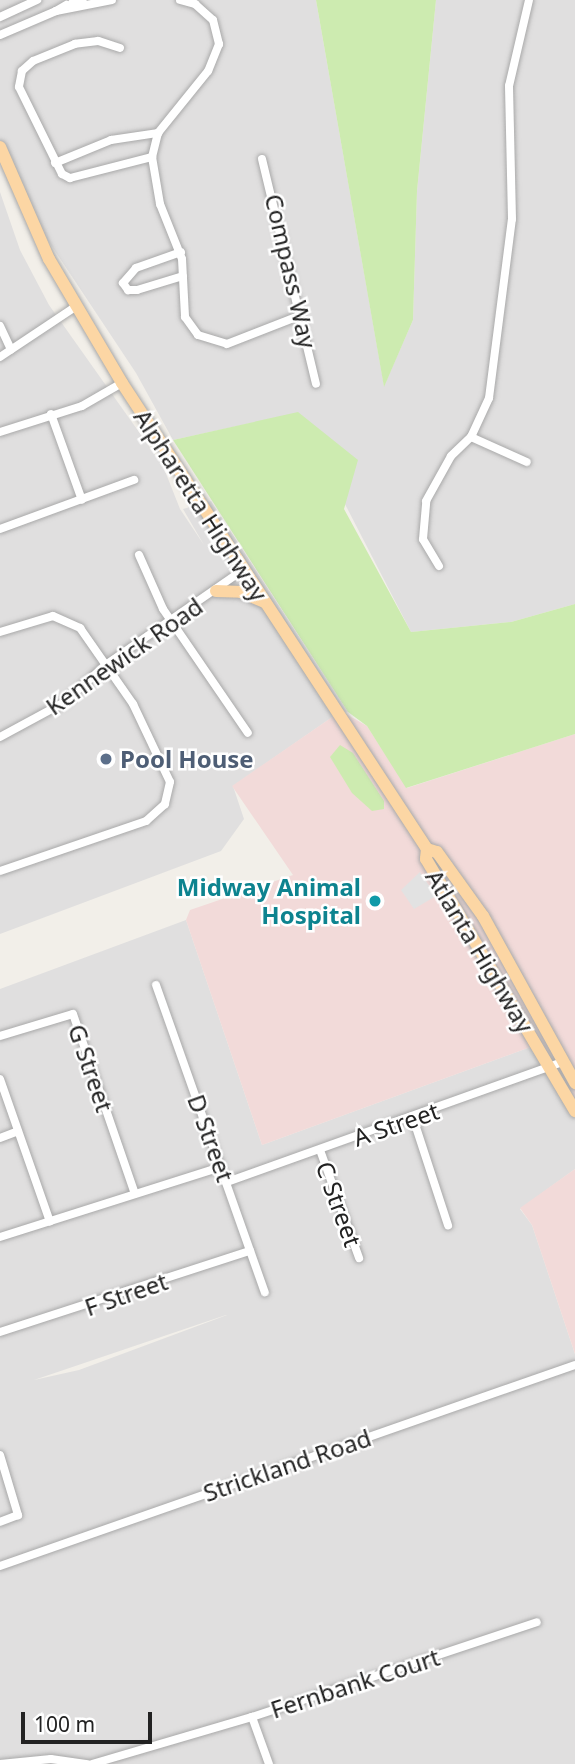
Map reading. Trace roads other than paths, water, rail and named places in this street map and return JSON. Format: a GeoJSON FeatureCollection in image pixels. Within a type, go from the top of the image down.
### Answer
{"type":"FeatureCollection","features":[{"type":"Feature","properties":{"kind":"main road","name":"Alpharetta Highway"},"geometry":{"type":"LineString","coordinates":[[0,147],[26,212],[75,307],[428,849]]}},
{"type":"Feature","properties":{"kind":"main road"},"geometry":{"type":"LineString","coordinates":[[216,591],[241,592],[266,603]]}},
{"type":"Feature","properties":{"kind":"main road","name":"Atlanta Highway"},"geometry":{"type":"LineString","coordinates":[[575,1083],[483,916],[437,852],[428,849],[426,859],[486,955],[547,1068],[575,1111]]}},
{"type":"Feature","properties":{"kind":"street"},"geometry":{"type":"LineString","coordinates":[[0,17],[37,0]]}},
{"type":"Feature","properties":{"kind":"street"},"geometry":{"type":"LineString","coordinates":[[0,34],[83,0]]}},
{"type":"Feature","properties":{"kind":"street"},"geometry":{"type":"LineString","coordinates":[[56,11],[112,0]]}},
{"type":"Feature","properties":{"kind":"street"},"geometry":{"type":"LineString","coordinates":[[180,0],[194,2],[216,25],[218,51],[208,71],[158,133],[152,157],[160,204],[181,252],[186,317],[198,335],[208,341],[242,341],[299,316]]}},
{"type":"Feature","properties":{"kind":"street"},"geometry":{"type":"LineString","coordinates":[[439,566],[423,539],[426,501],[451,456],[471,438],[489,398],[512,219],[509,86],[529,0]]}},
{"type":"Feature","properties":{"kind":"street"},"geometry":{"type":"LineString","coordinates":[[120,48],[98,41],[75,44],[33,61],[22,71],[19,86],[55,163],[70,178],[152,157]]}},
{"type":"Feature","properties":{"kind":"street"},"geometry":{"type":"LineString","coordinates":[[55,163],[118,138],[158,133]]}},
{"type":"Feature","properties":{"kind":"street","name":"Compass Way"},"geometry":{"type":"LineString","coordinates":[[262,159],[316,384]]}},
{"type":"Feature","properties":{"kind":"street"},"geometry":{"type":"LineString","coordinates":[[181,252],[136,268],[123,283],[137,290],[183,276]]}},
{"type":"Feature","properties":{"kind":"street"},"geometry":{"type":"LineString","coordinates":[[0,357],[75,307]]}},
{"type":"Feature","properties":{"kind":"street"},"geometry":{"type":"LineString","coordinates":[[0,326],[11,350]]}},
{"type":"Feature","properties":{"kind":"street"},"geometry":{"type":"LineString","coordinates":[[0,432],[82,406],[122,383]]}},
{"type":"Feature","properties":{"kind":"street"},"geometry":{"type":"LineString","coordinates":[[51,414],[82,500]]}},
{"type":"Feature","properties":{"kind":"street"},"geometry":{"type":"LineString","coordinates":[[471,438],[527,462]]}},
{"type":"Feature","properties":{"kind":"street"},"geometry":{"type":"LineString","coordinates":[[1,526],[134,480]]}},
{"type":"Feature","properties":{"kind":"street"},"geometry":{"type":"LineString","coordinates":[[139,555],[171,622],[248,733]]}},
{"type":"Feature","properties":{"kind":"street","name":"Kennewick Road"},"geometry":{"type":"LineString","coordinates":[[0,737],[63,704],[107,664],[216,591],[244,569]]}},
{"type":"Feature","properties":{"kind":"street"},"geometry":{"type":"LineString","coordinates":[[0,632],[45,617],[63,618],[80,628],[107,664],[166,767],[170,789],[165,804],[141,823],[0,871]]}},
{"type":"Feature","properties":{"kind":"street","name":"D Street"},"geometry":{"type":"LineString","coordinates":[[156,985],[265,1292]]}},
{"type":"Feature","properties":{"kind":"street","name":"G Street"},"geometry":{"type":"LineString","coordinates":[[0,1036],[73,1014],[135,1194]]}},
{"type":"Feature","properties":{"kind":"street","name":"A Street"},"geometry":{"type":"LineString","coordinates":[[227,1182],[413,1118],[563,1062]]}},
{"type":"Feature","properties":{"kind":"street"},"geometry":{"type":"LineString","coordinates":[[0,1079],[50,1222]]}},
{"type":"Feature","properties":{"kind":"street"},"geometry":{"type":"LineString","coordinates":[[413,1118],[448,1224]]}},
{"type":"Feature","properties":{"kind":"street"},"geometry":{"type":"LineString","coordinates":[[0,1138],[18,1131]]}},
{"type":"Feature","properties":{"kind":"street","name":"C Street"},"geometry":{"type":"LineString","coordinates":[[320,1150],[359,1258]]}},
{"type":"Feature","properties":{"kind":"street"},"geometry":{"type":"LineString","coordinates":[[0,1237],[221,1167]]}},
{"type":"Feature","properties":{"kind":"street","name":"F Street"},"geometry":{"type":"LineString","coordinates":[[0,1332],[250,1251]]}},
{"type":"Feature","properties":{"kind":"street","name":"Strickland Road"},"geometry":{"type":"LineString","coordinates":[[0,1566],[575,1365]]}},
{"type":"Feature","properties":{"kind":"street"},"geometry":{"type":"LineString","coordinates":[[0,1455],[18,1515],[0,1522]]}},
{"type":"Feature","properties":{"kind":"street","name":"Fernbank Court"},"geometry":{"type":"LineString","coordinates":[[0,1763],[51,1759],[90,1764],[252,1717],[537,1622]]}},
{"type":"Feature","properties":{"kind":"street"},"geometry":{"type":"LineString","coordinates":[[252,1717],[270,1764]]}},
{"type":"Feature","properties":{"kind":"place","name":"Pool House"},"geometry":{"type":"Point","coordinates":[106,759]}},
{"type":"Feature","properties":{"kind":"place","name":"Midway Animal Hospital"},"geometry":{"type":"Point","coordinates":[375,901]}}]}
